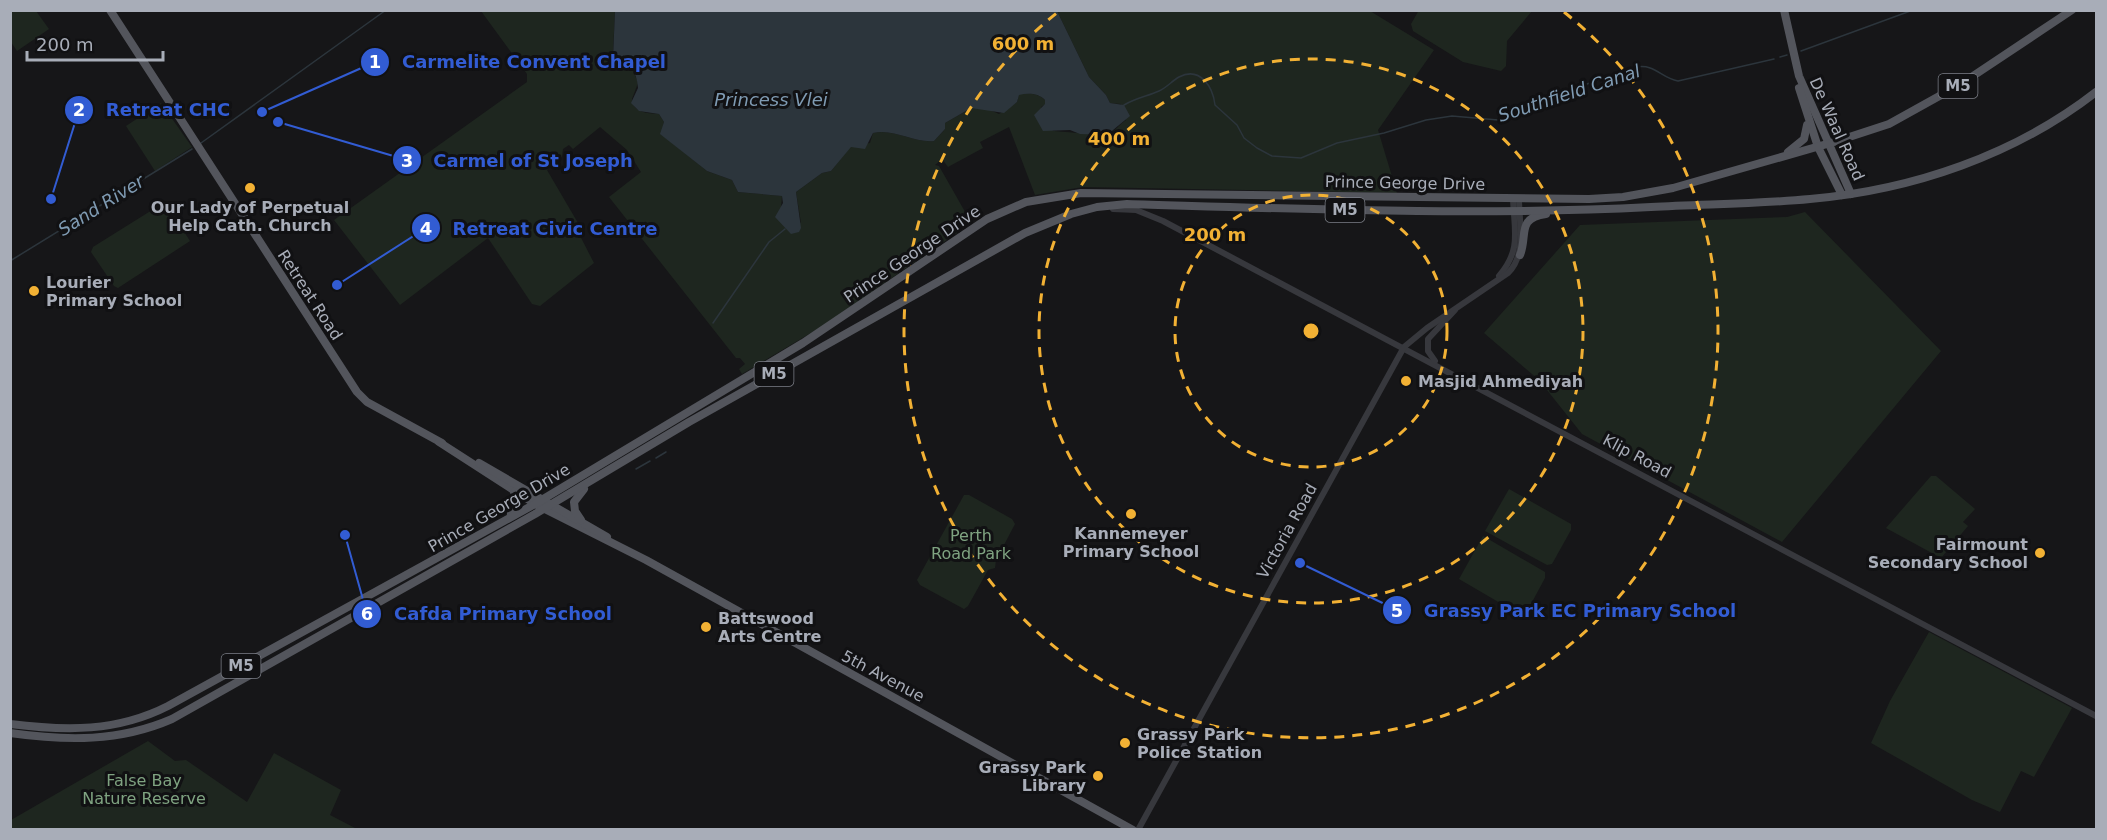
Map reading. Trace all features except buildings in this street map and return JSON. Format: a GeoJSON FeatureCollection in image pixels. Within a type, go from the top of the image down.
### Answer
{"type":"FeatureCollection","features":[{"type":"Feature","properties":{"kind":"main road","name":"Retreat Road"},"geometry":{"type":"LineString","coordinates":[[110,10],[359,395],[544,499]]}},
{"type":"Feature","properties":{"kind":"main road","name":"De Waal Road"},"geometry":{"type":"LineString","coordinates":[[1784,10],[1806,116],[1818,147],[1842,195]]}},
{"type":"Feature","properties":{"kind":"main road","name":"Prince George Drive"},"geometry":{"type":"LineString","coordinates":[[10,724],[56,729],[87,729],[117,725],[147,716],[544,499],[803,343],[987,219],[1035,200],[1074,193],[1101,192],[1589,199],[1641,194],[1673,188],[1818,147],[1889,124],[1930,103],[2072,10]]}},
{"type":"Feature","properties":{"kind":"main road","name":"De Waal Road"},"geometry":{"type":"LineString","coordinates":[[1799,76],[1851,194]]}},
{"type":"Feature","properties":{"kind":"main road","name":"Prince George Drive"},"geometry":{"type":"LineString","coordinates":[[10,733],[56,739],[99,739],[119,736],[160,724],[545,509],[1025,233],[1058,218],[1089,209],[1143,204],[1516,212],[1780,202],[1851,194],[1938,173],[1989,155],[2041,130],[2097,92]]}},
{"type":"Feature","properties":{"kind":"main road"},"geometry":{"type":"LineString","coordinates":[[1779,157],[1796,148],[1804,139],[1807,132],[1806,116]]}},
{"type":"Feature","properties":{"kind":"main road"},"geometry":{"type":"LineString","coordinates":[[1101,192],[1127,197],[1143,204]]}},
{"type":"Feature","properties":{"kind":"main road"},"geometry":{"type":"LineString","coordinates":[[1520,255],[1523,232],[1527,222],[1539,215],[1562,211]]}},
{"type":"Feature","properties":{"kind":"main road","name":"Retreat Road"},"geometry":{"type":"LineString","coordinates":[[439,442],[535,504]]}},
{"type":"Feature","properties":{"kind":"main road"},"geometry":{"type":"LineString","coordinates":[[582,522],[575,511],[576,498],[601,475]]}},
{"type":"Feature","properties":{"kind":"main road"},"geometry":{"type":"LineString","coordinates":[[467,543],[515,512],[519,501],[513,490]]}},
{"type":"Feature","properties":{"kind":"main road","name":"5th Avenue"},"geometry":{"type":"LineString","coordinates":[[544,499],[620,546]]}},
{"type":"Feature","properties":{"kind":"main road","name":"5th Avenue"},"geometry":{"type":"LineString","coordinates":[[535,504],[620,546],[1133,830]]}},
{"type":"Feature","properties":{"kind":"street","name":"Victoria Road"},"geometry":{"type":"LineString","coordinates":[[1497,279],[1509,265],[1514,253],[1516,198]]}},
{"type":"Feature","properties":{"kind":"street","name":"Klip Road"},"geometry":{"type":"LineString","coordinates":[[1143,204],[1163,221]]}},
{"type":"Feature","properties":{"kind":"street","name":"Klip Road"},"geometry":{"type":"LineString","coordinates":[[1089,209],[1131,209],[1163,221],[2097,716]]}},
{"type":"Feature","properties":{"kind":"street","name":"Victoria Road"},"geometry":{"type":"LineString","coordinates":[[1138,830],[1404,347],[1512,269],[1520,255],[1516,212]]}},
{"type":"Feature","properties":{"kind":"street"},"geometry":{"type":"LineString","coordinates":[[1442,368],[1430,356],[1427,344],[1432,333],[1448,320],[1456,308]]}},
{"type":"Feature","properties":{"kind":"green space"},"geometry":{"type":"Polygon","coordinates":[[[1419,10],[1532,11],[1507,41],[1506,66],[1501,71],[1463,62],[1413,31],[1411,24],[1419,10]]]}},
{"type":"Feature","properties":{"kind":"green space"},"geometry":{"type":"Polygon","coordinates":[[[10,11],[36,11],[49,29],[17,51],[11,42],[10,11]]]}},
{"type":"Feature","properties":{"kind":"green space"},"geometry":{"type":"Polygon","coordinates":[[[481,11],[615,11],[613,52],[617,58],[632,67],[638,83],[632,99],[635,107],[641,111],[659,114],[664,122],[661,134],[707,171],[732,180],[738,192],[782,196],[781,208],[801,223],[796,192],[822,173],[831,171],[851,146],[870,143],[873,133],[888,132],[919,140],[934,141],[945,129],[945,123],[971,108],[985,108],[999,114],[1017,102],[1019,94],[1036,95],[1045,100],[1046,104],[1041,107],[1053,131],[1107,135],[1115,130],[1126,120],[1121,104],[1110,103],[1106,95],[1089,77],[1057,11],[1370,11],[1434,50],[1378,130],[1397,193],[1083,187],[1035,195],[1009,127],[980,142],[983,148],[948,167],[942,159],[935,165],[939,166],[968,217],[964,220],[967,226],[821,327],[742,374],[739,369],[745,364],[740,358],[736,358],[609,197],[641,172],[627,150],[600,127],[573,149],[569,145],[563,149],[562,157],[547,170],[578,223],[575,226],[594,263],[540,306],[532,304],[488,238],[400,305],[334,220],[527,82],[527,74],[481,11]]]}},
{"type":"Feature","properties":{"kind":"green space"},"geometry":{"type":"Polygon","coordinates":[[[161,103],[192,147],[155,171],[126,126],[161,103]]]}},
{"type":"Feature","properties":{"kind":"green space"},"geometry":{"type":"Polygon","coordinates":[[[165,202],[190,241],[118,288],[114,286],[91,252],[93,247],[165,202]]]}},
{"type":"Feature","properties":{"kind":"green space"},"geometry":{"type":"Polygon","coordinates":[[[1805,212],[1941,351],[1782,542],[1582,434],[1539,380],[1484,333],[1580,225],[1787,217],[1805,212]]]}},
{"type":"Feature","properties":{"kind":"green space"},"geometry":{"type":"Polygon","coordinates":[[[1931,476],[1936,476],[1975,509],[1963,522],[1968,526],[1941,558],[1886,528],[1931,476]]]}},
{"type":"Feature","properties":{"kind":"green space"},"geometry":{"type":"Polygon","coordinates":[[[1509,489],[1571,524],[1571,530],[1552,564],[1547,565],[1485,531],[1509,489]]]}},
{"type":"Feature","properties":{"kind":"green space","name":"Perth Road Park"},"geometry":{"type":"Polygon","coordinates":[[[964,495],[969,495],[1012,519],[1015,524],[996,560],[995,568],[988,570],[968,606],[964,609],[920,585],[917,580],[964,495]]]}},
{"type":"Feature","properties":{"kind":"green space"},"geometry":{"type":"Polygon","coordinates":[[[1483,536],[1545,572],[1545,578],[1524,617],[1459,579],[1483,536]]]}},
{"type":"Feature","properties":{"kind":"green space"},"geometry":{"type":"Polygon","coordinates":[[[1929,632],[2072,708],[2034,777],[2021,771],[2000,812],[1972,800],[1871,743],[1890,701],[1929,632]]]}},
{"type":"Feature","properties":{"kind":"green space","name":"False Bay Nature Reserve"},"geometry":{"type":"Polygon","coordinates":[[[148,741],[175,761],[186,760],[247,802],[274,753],[341,790],[330,815],[357,829],[11,829],[11,820],[148,741]]]}},
{"type":"Feature","properties":{"kind":"water","name":"Princess Vlei"},"geometry":{"type":"Polygon","coordinates":[[[615,11],[1057,11],[1089,77],[1106,95],[1110,103],[1124,105],[1130,116],[1107,135],[1080,134],[1070,130],[1043,131],[1034,115],[1045,104],[1045,100],[1036,95],[1026,94],[1019,95],[1017,102],[1004,113],[971,108],[945,123],[945,129],[934,141],[919,140],[888,132],[873,133],[865,149],[851,147],[831,171],[822,173],[796,192],[801,228],[799,232],[791,234],[775,217],[783,203],[782,196],[738,192],[732,180],[707,171],[660,134],[664,122],[659,114],[639,111],[631,103],[638,88],[634,72],[628,64],[613,58],[615,11]]]}},
{"type":"Feature","properties":{"kind":"waterway","name":"Sand River"},"geometry":{"type":"LineString","coordinates":[[201,143],[386,10]]}},
{"type":"Feature","properties":{"kind":"waterway","name":"Southfield Canal"},"geometry":{"type":"LineString","coordinates":[[1801,51],[1913,10]]}},
{"type":"Feature","properties":{"kind":"waterway","name":"Southfield Canal"},"geometry":{"type":"LineString","coordinates":[[1780,57],[1787,55]]}},
{"type":"Feature","properties":{"kind":"waterway","name":"Southfield Canal"},"geometry":{"type":"LineString","coordinates":[[1124,105],[1162,90],[1179,77],[1193,74],[1199,76],[1208,85],[1215,105],[1237,125],[1244,138],[1272,156],[1301,158],[1337,143],[1384,133],[1426,120],[1452,116],[1498,120],[1534,102],[1637,67],[1653,69],[1678,81],[1774,59]]}},
{"type":"Feature","properties":{"kind":"waterway","name":"Sand River"},"geometry":{"type":"LineString","coordinates":[[10,261],[192,149]]}},
{"type":"Feature","properties":{"kind":"waterway"},"geometry":{"type":"LineString","coordinates":[[713,323],[769,242],[785,229]]}},
{"type":"Feature","properties":{"kind":"waterway"},"geometry":{"type":"LineString","coordinates":[[656,458],[666,452]]}},
{"type":"Feature","properties":{"kind":"waterway"},"geometry":{"type":"LineString","coordinates":[[636,469],[650,461]]}},
{"type":"Feature","properties":{"kind":"place","name":"Carmelite Convent Chapel"},"geometry":{"type":"Point","coordinates":[262,112]}},
{"type":"Feature","properties":{"kind":"place","name":"Carmel of St Joseph"},"geometry":{"type":"Point","coordinates":[278,122]}},
{"type":"Feature","properties":{"kind":"place","name":"Our Lady of Perpetual Help Cath. Church"},"geometry":{"type":"Point","coordinates":[250,188]}},
{"type":"Feature","properties":{"kind":"place","name":"Retreat CHC"},"geometry":{"type":"Point","coordinates":[51,199]}},
{"type":"Feature","properties":{"kind":"place","name":"Retreat Civic Centre"},"geometry":{"type":"Point","coordinates":[337,285]}},
{"type":"Feature","properties":{"kind":"place","name":"Lourier Primary School"},"geometry":{"type":"Point","coordinates":[34,291]}},
{"type":"Feature","properties":{"kind":"place","name":"Masjid Ahmediyah"},"geometry":{"type":"Point","coordinates":[1406,381]}},
{"type":"Feature","properties":{"kind":"place","name":"Kannemeyer Primary School"},"geometry":{"type":"Point","coordinates":[1131,514]}},
{"type":"Feature","properties":{"kind":"place","name":"Cafda Primary School"},"geometry":{"type":"Point","coordinates":[345,535]}},
{"type":"Feature","properties":{"kind":"place","name":"Fairmount Secondary School"},"geometry":{"type":"Point","coordinates":[2040,553]}},
{"type":"Feature","properties":{"kind":"place","name":"Grassy Park EC Primary School"},"geometry":{"type":"Point","coordinates":[1300,563]}},
{"type":"Feature","properties":{"kind":"place","name":"Battswood Arts Centre"},"geometry":{"type":"Point","coordinates":[706,627]}},
{"type":"Feature","properties":{"kind":"place","name":"Grassy Park Police Station"},"geometry":{"type":"Point","coordinates":[1125,743]}},
{"type":"Feature","properties":{"kind":"place","name":"Grassy Park Library"},"geometry":{"type":"Point","coordinates":[1098,776]}}]}
